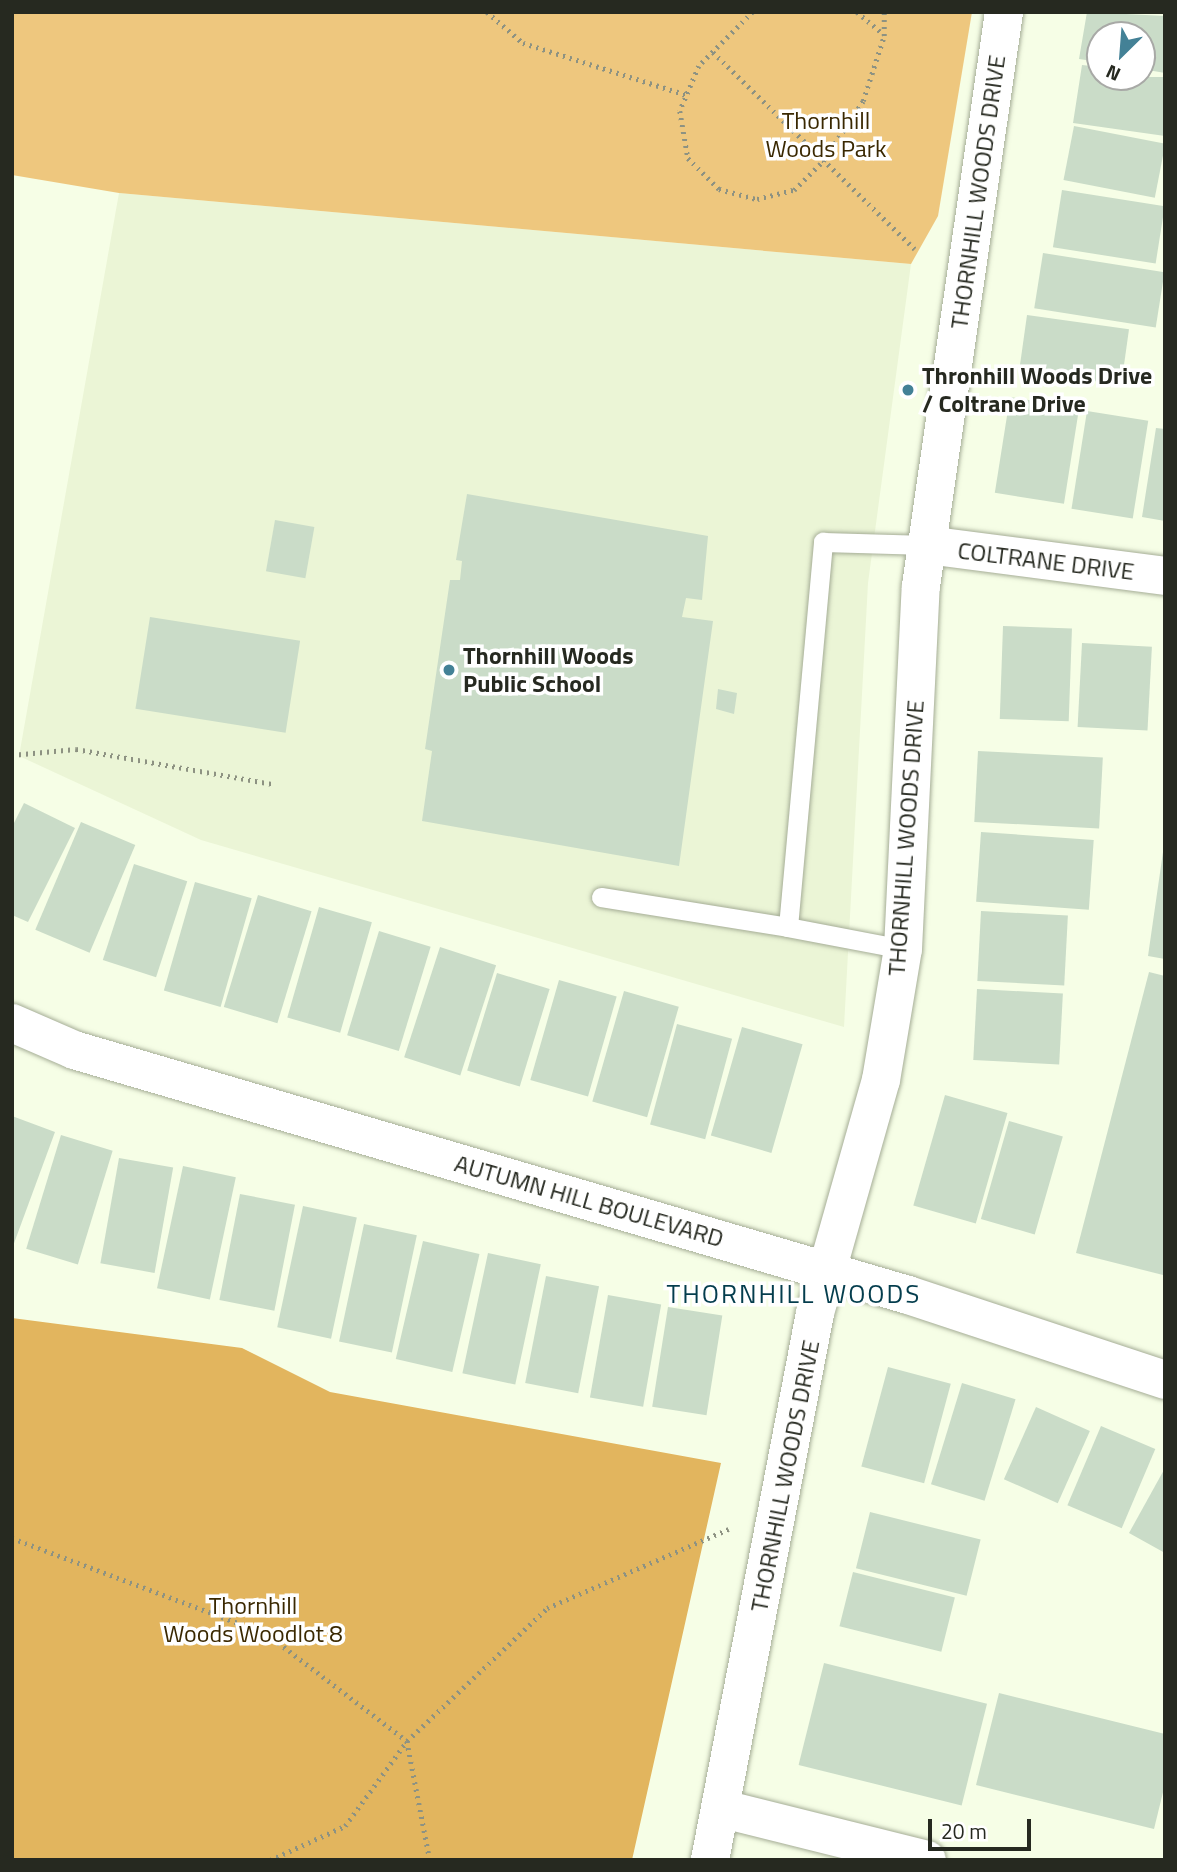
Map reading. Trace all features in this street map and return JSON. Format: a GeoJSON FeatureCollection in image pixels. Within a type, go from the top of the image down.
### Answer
{"type":"FeatureCollection","features":[{"type":"Feature","properties":{"kind":"street","name":"THORNHILL WOODS DRIVE"},"geometry":{"type":"LineString","coordinates":[[710,1860],[723,1809],[824,1272],[881,1080],[902,949],[927,545],[1004,12]]}},
{"type":"Feature","properties":{"kind":"street","name":"COLTRANE DRIVE"},"geometry":{"type":"LineString","coordinates":[[927,545],[1165,576]]}},
{"type":"Feature","properties":{"kind":"street","name":"AUTUMN HILL BOULEVARD"},"geometry":{"type":"LineString","coordinates":[[12,1023],[74,1050],[824,1272],[1165,1380]]}},
{"type":"Feature","properties":{"kind":"street"},"geometry":{"type":"LineString","coordinates":[[723,1809],[927,1860]]}},
{"type":"Feature","properties":{"kind":"lane"},"geometry":{"type":"LineString","coordinates":[[788,927],[823,542],[927,545]]}},
{"type":"Feature","properties":{"kind":"lane"},"geometry":{"type":"LineString","coordinates":[[601,897],[788,927],[902,949]]}},
{"type":"Feature","properties":{"kind":"path"},"geometry":{"type":"LineString","coordinates":[[487,12],[523,43],[687,95]]}},
{"type":"Feature","properties":{"kind":"path"},"geometry":{"type":"LineString","coordinates":[[753,12],[699,66],[680,111],[688,158],[719,189],[757,199],[794,190],[823,161],[863,101],[884,36],[884,12]]}},
{"type":"Feature","properties":{"kind":"path"},"geometry":{"type":"LineString","coordinates":[[857,12],[884,36]]}},
{"type":"Feature","properties":{"kind":"path"},"geometry":{"type":"LineString","coordinates":[[713,52],[915,249]]}},
{"type":"Feature","properties":{"kind":"path"},"geometry":{"type":"LineString","coordinates":[[12,755],[76,749],[271,784]]}},
{"type":"Feature","properties":{"kind":"path"},"geometry":{"type":"LineString","coordinates":[[270,1860],[345,1826],[407,1741],[547,1608],[729,1529]]}},
{"type":"Feature","properties":{"kind":"path"},"geometry":{"type":"LineString","coordinates":[[12,1538],[267,1634],[407,1741],[430,1860]]}},
{"type":"Feature","properties":{"kind":"shaded area","name":"Thornhill Woods Public School"},"geometry":{"type":"Polygon","coordinates":[[[119,193],[911,264],[868,583],[844,1027],[201,840],[19,756],[119,193]]]}},
{"type":"Feature","properties":{"kind":"green space","name":"Thornhill Woods Park"},"geometry":{"type":"Polygon","coordinates":[[[12,12],[972,12],[938,216],[911,264],[119,193],[12,175],[12,12]]]}},
{"type":"Feature","properties":{"kind":"green space","name":"Thornhill Woods Woodlot 8"},"geometry":{"type":"Polygon","coordinates":[[[12,1318],[242,1348],[330,1392],[721,1463],[632,1860],[12,1860],[12,1318]]]}},
{"type":"Feature","properties":{"kind":"building"},"geometry":{"type":"Polygon","coordinates":[[[1087,12],[1165,16],[1165,73],[1156,71],[1156,21],[1086,21],[1086,60],[1079,59],[1087,12]]]}},
{"type":"Feature","properties":{"kind":"building"},"geometry":{"type":"Polygon","coordinates":[[[1082,65],[1086,65],[1086,91],[1156,91],[1156,77],[1165,77],[1165,136],[1073,123],[1082,65]]]}},
{"type":"Feature","properties":{"kind":"building"},"geometry":{"type":"Polygon","coordinates":[[[1074,126],[1165,144],[1155,198],[1064,180],[1074,126]]]}},
{"type":"Feature","properties":{"kind":"building"},"geometry":{"type":"Polygon","coordinates":[[[1062,190],[1165,206],[1156,264],[1053,247],[1062,190]]]}},
{"type":"Feature","properties":{"kind":"building"},"geometry":{"type":"Polygon","coordinates":[[[1043,253],[1164,272],[1156,328],[1034,308],[1043,253]]]}},
{"type":"Feature","properties":{"kind":"building"},"geometry":{"type":"Polygon","coordinates":[[[1027,315],[1129,329],[1121,385],[1019,370],[1027,315]]]}},
{"type":"Feature","properties":{"kind":"building"},"geometry":{"type":"Polygon","coordinates":[[[1010,397],[1079,408],[1064,504],[995,493],[1010,397]]]}},
{"type":"Feature","properties":{"kind":"building"},"geometry":{"type":"Polygon","coordinates":[[[1087,411],[1148,421],[1133,518],[1072,509],[1087,411]]]}},
{"type":"Feature","properties":{"kind":"building"},"geometry":{"type":"Polygon","coordinates":[[[1156,428],[1165,429],[1165,521],[1142,517],[1156,428]]]}},
{"type":"Feature","properties":{"kind":"building"},"geometry":{"type":"Polygon","coordinates":[[[467,494],[708,536],[702,600],[686,598],[682,617],[713,621],[679,866],[422,821],[432,751],[425,749],[450,580],[460,580],[462,561],[456,560],[467,494]]]}},
{"type":"Feature","properties":{"kind":"building"},"geometry":{"type":"Polygon","coordinates":[[[275,520],[314,527],[305,578],[266,571],[275,520]]]}},
{"type":"Feature","properties":{"kind":"building"},"geometry":{"type":"Polygon","coordinates":[[[150,617],[300,641],[286,733],[135,709],[150,617]]]}},
{"type":"Feature","properties":{"kind":"building"},"geometry":{"type":"Polygon","coordinates":[[[1003,626],[1072,628],[1069,721],[1000,719],[1003,626]]]}},
{"type":"Feature","properties":{"kind":"building"},"geometry":{"type":"Polygon","coordinates":[[[1082,643],[1152,647],[1148,731],[1078,727],[1082,643]]]}},
{"type":"Feature","properties":{"kind":"building"},"geometry":{"type":"Polygon","coordinates":[[[718,689],[737,693],[734,714],[716,709],[718,689]]]}},
{"type":"Feature","properties":{"kind":"building"},"geometry":{"type":"Polygon","coordinates":[[[978,751],[1103,758],[1099,828],[974,822],[978,751]]]}},
{"type":"Feature","properties":{"kind":"building"},"geometry":{"type":"Polygon","coordinates":[[[24,803],[75,828],[28,922],[12,915],[12,827],[24,803]]]}},
{"type":"Feature","properties":{"kind":"building"},"geometry":{"type":"Polygon","coordinates":[[[81,822],[135,845],[90,953],[35,930],[81,822]]]}},
{"type":"Feature","properties":{"kind":"building"},"geometry":{"type":"Polygon","coordinates":[[[981,832],[1094,840],[1089,910],[976,902],[981,832]]]}},
{"type":"Feature","properties":{"kind":"building"},"geometry":{"type":"Polygon","coordinates":[[[1165,852],[1165,959],[1148,956],[1165,852]]]}},
{"type":"Feature","properties":{"kind":"building"},"geometry":{"type":"Polygon","coordinates":[[[134,864],[187,881],[156,977],[103,960],[134,864]]]}},
{"type":"Feature","properties":{"kind":"building"},"geometry":{"type":"Polygon","coordinates":[[[195,882],[252,898],[221,1007],[164,991],[195,882]]]}},
{"type":"Feature","properties":{"kind":"building"},"geometry":{"type":"Polygon","coordinates":[[[258,895],[312,911],[277,1023],[224,1007],[258,895]]]}},
{"type":"Feature","properties":{"kind":"building"},"geometry":{"type":"Polygon","coordinates":[[[319,907],[372,922],[340,1033],[287,1018],[319,907]]]}},
{"type":"Feature","properties":{"kind":"building"},"geometry":{"type":"Polygon","coordinates":[[[981,911],[1068,916],[1064,985],[977,981],[981,911]]]}},
{"type":"Feature","properties":{"kind":"building"},"geometry":{"type":"Polygon","coordinates":[[[379,931],[431,947],[399,1051],[347,1035],[379,931]]]}},
{"type":"Feature","properties":{"kind":"building"},"geometry":{"type":"Polygon","coordinates":[[[440,947],[496,965],[460,1076],[404,1057],[440,947]]]}},
{"type":"Feature","properties":{"kind":"building"},"geometry":{"type":"Polygon","coordinates":[[[1149,972],[1165,976],[1163,1275],[1076,1253],[1149,972]]]}},
{"type":"Feature","properties":{"kind":"building"},"geometry":{"type":"Polygon","coordinates":[[[497,973],[550,989],[520,1087],[467,1071],[497,973]]]}},
{"type":"Feature","properties":{"kind":"building"},"geometry":{"type":"Polygon","coordinates":[[[559,980],[617,997],[588,1097],[530,1080],[559,980]]]}},
{"type":"Feature","properties":{"kind":"building"},"geometry":{"type":"Polygon","coordinates":[[[977,989],[1063,994],[1059,1064],[973,1060],[977,989]]]}},
{"type":"Feature","properties":{"kind":"building"},"geometry":{"type":"Polygon","coordinates":[[[624,991],[679,1007],[647,1117],[592,1102],[624,991]]]}},
{"type":"Feature","properties":{"kind":"building"},"geometry":{"type":"Polygon","coordinates":[[[677,1024],[732,1039],[705,1139],[650,1124],[677,1024]]]}},
{"type":"Feature","properties":{"kind":"building"},"geometry":{"type":"Polygon","coordinates":[[[742,1027],[803,1044],[771,1153],[711,1136],[742,1027]]]}},
{"type":"Feature","properties":{"kind":"building"},"geometry":{"type":"Polygon","coordinates":[[[945,1095],[1007,1113],[976,1223],[913,1206],[945,1095]]]}},
{"type":"Feature","properties":{"kind":"building"},"geometry":{"type":"Polygon","coordinates":[[[12,1116],[55,1132],[13,1246],[12,1246],[12,1116]]]}},
{"type":"Feature","properties":{"kind":"building"},"geometry":{"type":"Polygon","coordinates":[[[1009,1121],[1063,1136],[1035,1234],[981,1219],[1009,1121]]]}},
{"type":"Feature","properties":{"kind":"building"},"geometry":{"type":"Polygon","coordinates":[[[61,1135],[113,1151],[78,1265],[26,1249],[61,1135]]]}},
{"type":"Feature","properties":{"kind":"building"},"geometry":{"type":"Polygon","coordinates":[[[119,1158],[173,1168],[155,1273],[100,1263],[119,1158]]]}},
{"type":"Feature","properties":{"kind":"building"},"geometry":{"type":"Polygon","coordinates":[[[183,1166],[236,1177],[210,1299],[157,1288],[183,1166]]]}},
{"type":"Feature","properties":{"kind":"building"},"geometry":{"type":"Polygon","coordinates":[[[240,1194],[295,1205],[274,1311],[219,1300],[240,1194]]]}},
{"type":"Feature","properties":{"kind":"building"},"geometry":{"type":"Polygon","coordinates":[[[303,1206],[357,1217],[331,1339],[277,1327],[303,1206]]]}},
{"type":"Feature","properties":{"kind":"building"},"geometry":{"type":"Polygon","coordinates":[[[364,1224],[417,1235],[392,1353],[339,1341],[364,1224]]]}},
{"type":"Feature","properties":{"kind":"building"},"geometry":{"type":"Polygon","coordinates":[[[423,1241],[480,1254],[452,1372],[396,1359],[423,1241]]]}},
{"type":"Feature","properties":{"kind":"building"},"geometry":{"type":"Polygon","coordinates":[[[488,1253],[541,1264],[515,1385],[462,1373],[488,1253]]]}},
{"type":"Feature","properties":{"kind":"building"},"geometry":{"type":"Polygon","coordinates":[[[546,1276],[599,1286],[578,1393],[525,1383],[546,1276]]]}},
{"type":"Feature","properties":{"kind":"building"},"geometry":{"type":"Polygon","coordinates":[[[608,1295],[661,1304],[643,1407],[590,1397],[608,1295]]]}},
{"type":"Feature","properties":{"kind":"building"},"geometry":{"type":"Polygon","coordinates":[[[668,1307],[722,1316],[707,1415],[652,1407],[668,1307]]]}},
{"type":"Feature","properties":{"kind":"building"},"geometry":{"type":"Polygon","coordinates":[[[888,1367],[951,1384],[924,1483],[861,1466],[888,1367]]]}},
{"type":"Feature","properties":{"kind":"building"},"geometry":{"type":"Polygon","coordinates":[[[962,1383],[1016,1399],[985,1501],[931,1484],[962,1383]]]}},
{"type":"Feature","properties":{"kind":"building"},"geometry":{"type":"Polygon","coordinates":[[[1036,1407],[1090,1431],[1058,1503],[1004,1479],[1036,1407]]]}},
{"type":"Feature","properties":{"kind":"building"},"geometry":{"type":"Polygon","coordinates":[[[1101,1426],[1155,1449],[1122,1528],[1067,1505],[1101,1426]]]}},
{"type":"Feature","properties":{"kind":"building"},"geometry":{"type":"Polygon","coordinates":[[[1165,1468],[1165,1553],[1129,1533],[1165,1468]]]}},
{"type":"Feature","properties":{"kind":"building"},"geometry":{"type":"Polygon","coordinates":[[[870,1512],[981,1540],[967,1596],[856,1568],[870,1512]]]}},
{"type":"Feature","properties":{"kind":"building"},"geometry":{"type":"Polygon","coordinates":[[[853,1572],[955,1597],[941,1652],[839,1626],[853,1572]]]}},
{"type":"Feature","properties":{"kind":"building"},"geometry":{"type":"Polygon","coordinates":[[[824,1663],[987,1704],[962,1806],[799,1765],[824,1663]]]}},
{"type":"Feature","properties":{"kind":"building"},"geometry":{"type":"Polygon","coordinates":[[[999,1693],[1165,1734],[1165,1784],[1154,1829],[976,1785],[999,1693]]]}},
{"type":"Feature","properties":{"kind":"place","name":"Thronhill Woods Drive / Coltrane Drive"},"geometry":{"type":"Point","coordinates":[908,390]}},
{"type":"Feature","properties":{"kind":"place","name":"Thornhill Woods Public School"},"geometry":{"type":"Point","coordinates":[449,670]}},
{"type":"Feature","properties":{"kind":"district","name":"THORNHILL WOODS"},"geometry":{"type":"Point","coordinates":[794,1294]}}]}
